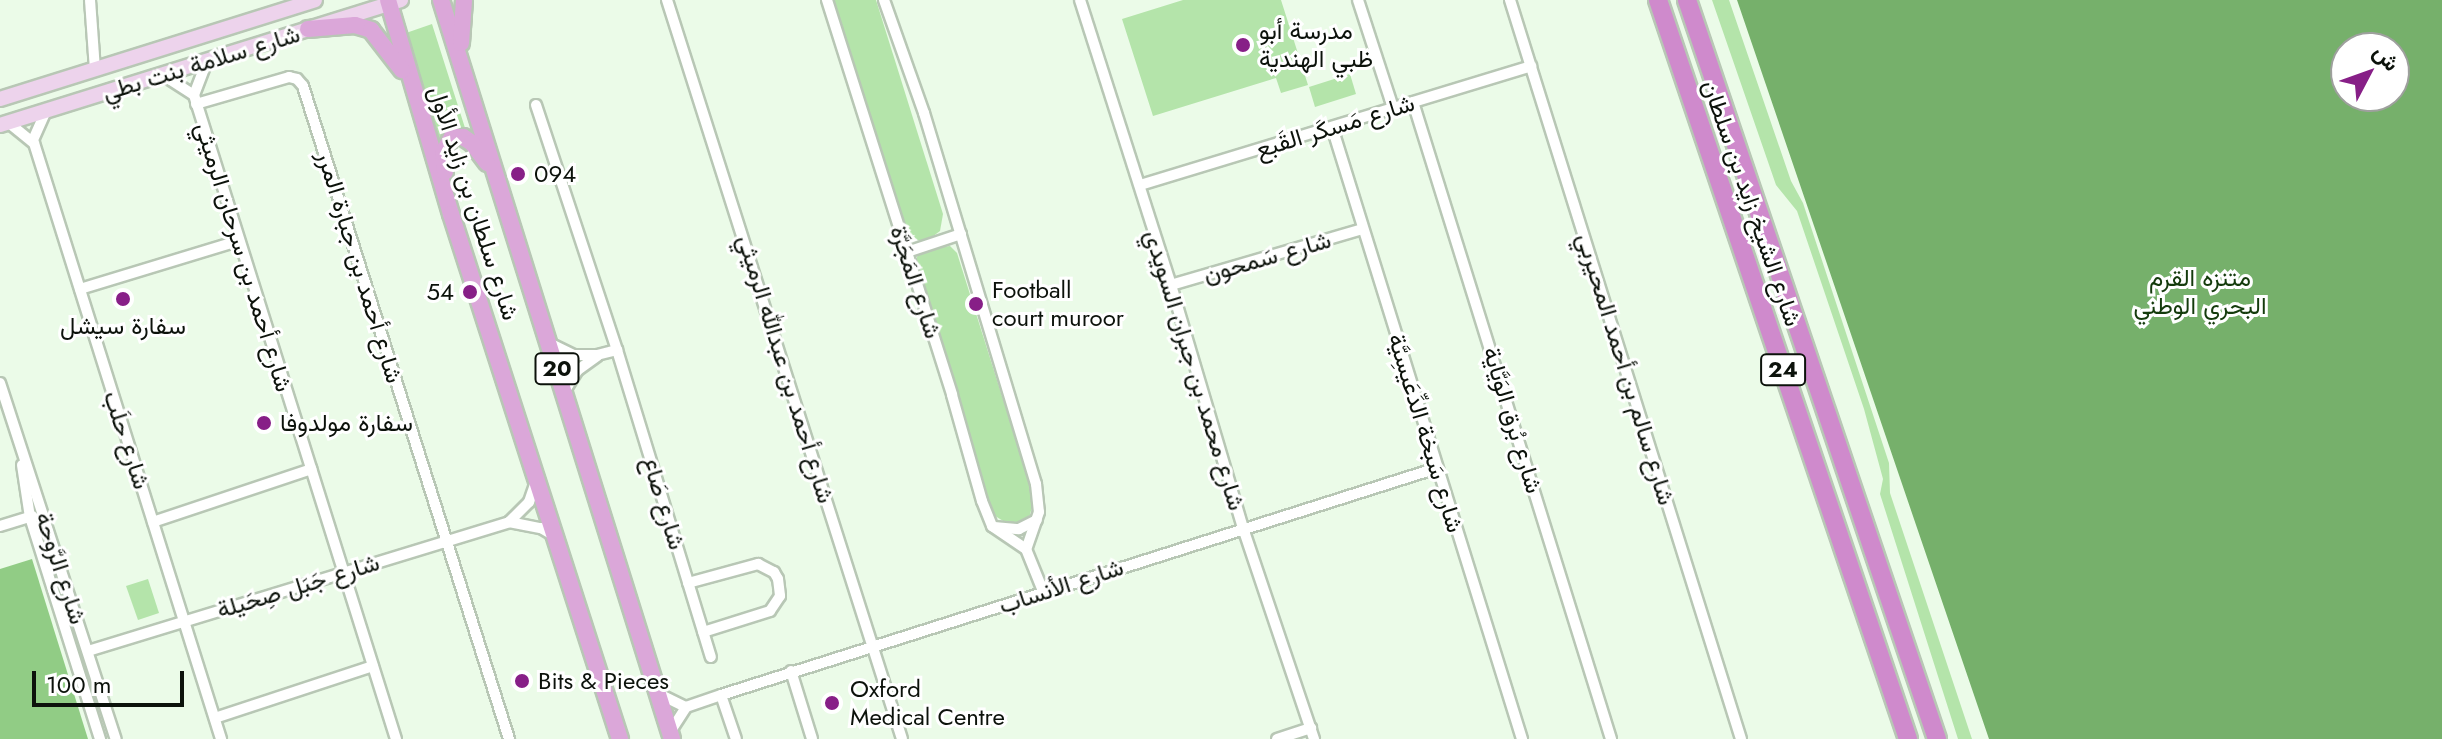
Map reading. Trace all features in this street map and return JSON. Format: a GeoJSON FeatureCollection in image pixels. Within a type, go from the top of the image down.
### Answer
{"type":"FeatureCollection","features":[{"type":"Feature","properties":{"kind":"highway","name":"شارع الشيخ زايد بن سلطان"},"geometry":{"type":"LineString","coordinates":[[1658,0],[1908,739]]}},
{"type":"Feature","properties":{"kind":"highway","name":"شارع الشيخ زايد بن سلطان"},"geometry":{"type":"LineString","coordinates":[[1687,0],[1937,739]]}},
{"type":"Feature","properties":{"kind":"main road","name":"شارع سلامة بنت بطي"},"geometry":{"type":"LineString","coordinates":[[0,99],[315,0]]}},
{"type":"Feature","properties":{"kind":"main road","name":"شارع سلطان بن زايد الأول"},"geometry":{"type":"LineString","coordinates":[[441,0],[671,736]]}},
{"type":"Feature","properties":{"kind":"main road"},"geometry":{"type":"LineString","coordinates":[[461,56],[464,0]]}},
{"type":"Feature","properties":{"kind":"main road","name":"شارع سلامة بنت بطي"},"geometry":{"type":"LineString","coordinates":[[4,124],[393,1]]}},
{"type":"Feature","properties":{"kind":"main road","name":"شارع سلطان بن زايد الأول"},"geometry":{"type":"LineString","coordinates":[[393,1],[410,82],[620,739]]}},
{"type":"Feature","properties":{"kind":"main road"},"geometry":{"type":"LineString","coordinates":[[308,29],[355,25],[371,30],[410,82]]}},
{"type":"Feature","properties":{"kind":"main road"},"geometry":{"type":"LineString","coordinates":[[451,214],[443,153],[452,137],[463,137],[472,143],[494,175]]}},
{"type":"Feature","properties":{"kind":"street"},"geometry":{"type":"LineString","coordinates":[[90,0],[95,69]]}},
{"type":"Feature","properties":{"kind":"street","name":"شارع أحمد بن عبدالله الرميثي"},"geometry":{"type":"LineString","coordinates":[[667,0],[902,739]]}},
{"type":"Feature","properties":{"kind":"street","name":"شارع المَجَرَّة"},"geometry":{"type":"LineString","coordinates":[[827,0],[992,526]]}},
{"type":"Feature","properties":{"kind":"street"},"geometry":{"type":"LineString","coordinates":[[884,0],[915,86],[1036,484],[1037,520],[1026,549]]}},
{"type":"Feature","properties":{"kind":"street","name":"شارع محمد بن جبران السويدي"},"geometry":{"type":"LineString","coordinates":[[1080,0],[1171,285],[1243,528],[1312,734]]}},
{"type":"Feature","properties":{"kind":"street"},"geometry":{"type":"LineString","coordinates":[[1358,0],[1393,108]]}},
{"type":"Feature","properties":{"kind":"street","name":"شارع سالم بن أحمد المحيربي"},"geometry":{"type":"LineString","coordinates":[[1510,0],[1741,739]]}},
{"type":"Feature","properties":{"kind":"street","name":"شارع أحمد بن سرحان الرميثي"},"geometry":{"type":"LineString","coordinates":[[207,61],[195,99],[396,739]]}},
{"type":"Feature","properties":{"kind":"street","name":"شارع مَسكَر القَبع"},"geometry":{"type":"LineString","coordinates":[[1140,185],[1531,66]]}},
{"type":"Feature","properties":{"kind":"street","name":"شارع أحمد بن سرحان الرميثي"},"geometry":{"type":"LineString","coordinates":[[163,75],[195,99]]}},
{"type":"Feature","properties":{"kind":"street","name":"شارع أحمد بن جبارة المرر"},"geometry":{"type":"LineString","coordinates":[[195,99],[289,77],[297,79],[308,99],[338,203],[509,739]]}},
{"type":"Feature","properties":{"kind":"street","name":"شارع بُرق الوَيَّاية"},"geometry":{"type":"LineString","coordinates":[[1413,102],[1611,739]]}},
{"type":"Feature","properties":{"kind":"street","name":"شارع صَاع"},"geometry":{"type":"LineString","coordinates":[[536,105],[617,350],[711,657]]}},
{"type":"Feature","properties":{"kind":"street"},"geometry":{"type":"LineString","coordinates":[[4,124],[33,140],[46,111]]}},
{"type":"Feature","properties":{"kind":"street","name":"شارع سَبخة الدِّعَيسِيَّة"},"geometry":{"type":"LineString","coordinates":[[1332,127],[1522,739]]}},
{"type":"Feature","properties":{"kind":"street","name":"شارع حلَب"},"geometry":{"type":"LineString","coordinates":[[33,140],[221,739]]}},
{"type":"Feature","properties":{"kind":"street","name":"شارع سَمحون"},"geometry":{"type":"LineString","coordinates":[[1171,285],[1362,229]]}},
{"type":"Feature","properties":{"kind":"street"},"geometry":{"type":"LineString","coordinates":[[907,252],[961,234]]}},
{"type":"Feature","properties":{"kind":"street"},"geometry":{"type":"LineString","coordinates":[[80,289],[238,241]]}},
{"type":"Feature","properties":{"kind":"street"},"geometry":{"type":"LineString","coordinates":[[549,343],[574,355],[597,355],[617,350]]}},
{"type":"Feature","properties":{"kind":"street"},"geometry":{"type":"LineString","coordinates":[[564,392],[578,370],[597,355]]}},
{"type":"Feature","properties":{"kind":"street","name":"شارع الرَّوحة"},"geometry":{"type":"LineString","coordinates":[[0,383],[116,739]]}},
{"type":"Feature","properties":{"kind":"street","name":"شارع الرَّوحة"},"geometry":{"type":"LineString","coordinates":[[19,443],[30,517],[100,739]]}},
{"type":"Feature","properties":{"kind":"street","name":"شارع الأنساب"},"geometry":{"type":"LineString","coordinates":[[686,707],[872,645],[1437,468]]}},
{"type":"Feature","properties":{"kind":"street"},"geometry":{"type":"LineString","coordinates":[[153,522],[311,469]]}},
{"type":"Feature","properties":{"kind":"street"},"geometry":{"type":"LineString","coordinates":[[509,522],[529,502],[536,488],[537,474]]}},
{"type":"Feature","properties":{"kind":"street"},"geometry":{"type":"LineString","coordinates":[[0,526],[44,512]]}},
{"type":"Feature","properties":{"kind":"street"},"geometry":{"type":"LineString","coordinates":[[992,526],[1012,530],[1037,520]]}},
{"type":"Feature","properties":{"kind":"street"},"geometry":{"type":"LineString","coordinates":[[509,522],[541,528],[558,538]]}},
{"type":"Feature","properties":{"kind":"street","name":"شارع جَبَل صِحَيلة"},"geometry":{"type":"LineString","coordinates":[[88,651],[509,522]]}},
{"type":"Feature","properties":{"kind":"street"},"geometry":{"type":"LineString","coordinates":[[992,526],[1026,549],[1043,591]]}},
{"type":"Feature","properties":{"kind":"street"},"geometry":{"type":"LineString","coordinates":[[688,583],[758,564],[774,572],[778,579],[780,596],[770,611],[703,632]]}},
{"type":"Feature","properties":{"kind":"street"},"geometry":{"type":"LineString","coordinates":[[215,718],[373,666]]}},
{"type":"Feature","properties":{"kind":"street"},"geometry":{"type":"LineString","coordinates":[[791,671],[812,739]]}},
{"type":"Feature","properties":{"kind":"street"},"geometry":{"type":"LineString","coordinates":[[658,693],[686,707],[671,736]]}},
{"type":"Feature","properties":{"kind":"street"},"geometry":{"type":"LineString","coordinates":[[721,695],[736,739]]}},
{"type":"Feature","properties":{"kind":"street"},"geometry":{"type":"LineString","coordinates":[[1277,739],[1312,734]]}},
{"type":"Feature","properties":{"kind":"shaded area"},"geometry":{"type":"Polygon","coordinates":[[[829,0],[876,0],[943,214],[940,231],[928,240],[918,240],[901,230],[829,0]]]}},
{"type":"Feature","properties":{"kind":"shaded area"},"geometry":{"type":"Polygon","coordinates":[[[1183,0],[1281,0],[1308,85],[1281,93],[1276,78],[1153,116],[1122,19],[1183,0]]]}},
{"type":"Feature","properties":{"kind":"shaded area"},"geometry":{"type":"Polygon","coordinates":[[[1712,0],[1729,0],[1791,181],[1803,203],[1889,463],[1890,493],[1972,739],[1958,739],[1880,494],[1883,479],[1864,409],[1797,211],[1776,185],[1712,0]]]}},
{"type":"Feature","properties":{"kind":"shaded area","name":"متنزه القرم البحري الوطني"},"geometry":{"type":"Polygon","coordinates":[[[1737,0],[2442,0],[2442,739],[1989,739],[1737,0]]]}},
{"type":"Feature","properties":{"kind":"shaded area"},"geometry":{"type":"Polygon","coordinates":[[[432,24],[466,131],[450,131],[438,143],[406,33],[432,24]]]}},
{"type":"Feature","properties":{"kind":"shaded area"},"geometry":{"type":"Polygon","coordinates":[[[1350,74],[1356,94],[1315,107],[1309,87],[1350,74]]]}},
{"type":"Feature","properties":{"kind":"shaded area"},"geometry":{"type":"Polygon","coordinates":[[[950,246],[957,253],[1034,498],[1030,515],[1018,524],[1008,524],[992,514],[914,267],[918,254],[932,248],[950,246]]]}},
{"type":"Feature","properties":{"kind":"shaded area"},"geometry":{"type":"Polygon","coordinates":[[[32,559],[88,739],[0,739],[0,569],[32,559]]]}},
{"type":"Feature","properties":{"kind":"shaded area"},"geometry":{"type":"Polygon","coordinates":[[[148,579],[159,613],[138,620],[126,586],[148,579]]]}},
{"type":"Feature","properties":{"kind":"place","name":"مدرسة أبو ظبي الهندية"},"geometry":{"type":"Point","coordinates":[1243,45]}},
{"type":"Feature","properties":{"kind":"place","name":"094"},"geometry":{"type":"Point","coordinates":[518,174]}},
{"type":"Feature","properties":{"kind":"place","name":"54"},"geometry":{"type":"Point","coordinates":[470,292]}},
{"type":"Feature","properties":{"kind":"place","name":"سفارة سيشل"},"geometry":{"type":"Point","coordinates":[123,299]}},
{"type":"Feature","properties":{"kind":"place","name":"Football court muroor"},"geometry":{"type":"Point","coordinates":[976,304]}},
{"type":"Feature","properties":{"kind":"place","name":"سفارة مولدوفا"},"geometry":{"type":"Point","coordinates":[264,423]}},
{"type":"Feature","properties":{"kind":"place","name":"Bits & Pieces"},"geometry":{"type":"Point","coordinates":[522,681]}},
{"type":"Feature","properties":{"kind":"place","name":"Oxford Medical Centre"},"geometry":{"type":"Point","coordinates":[832,703]}}]}
